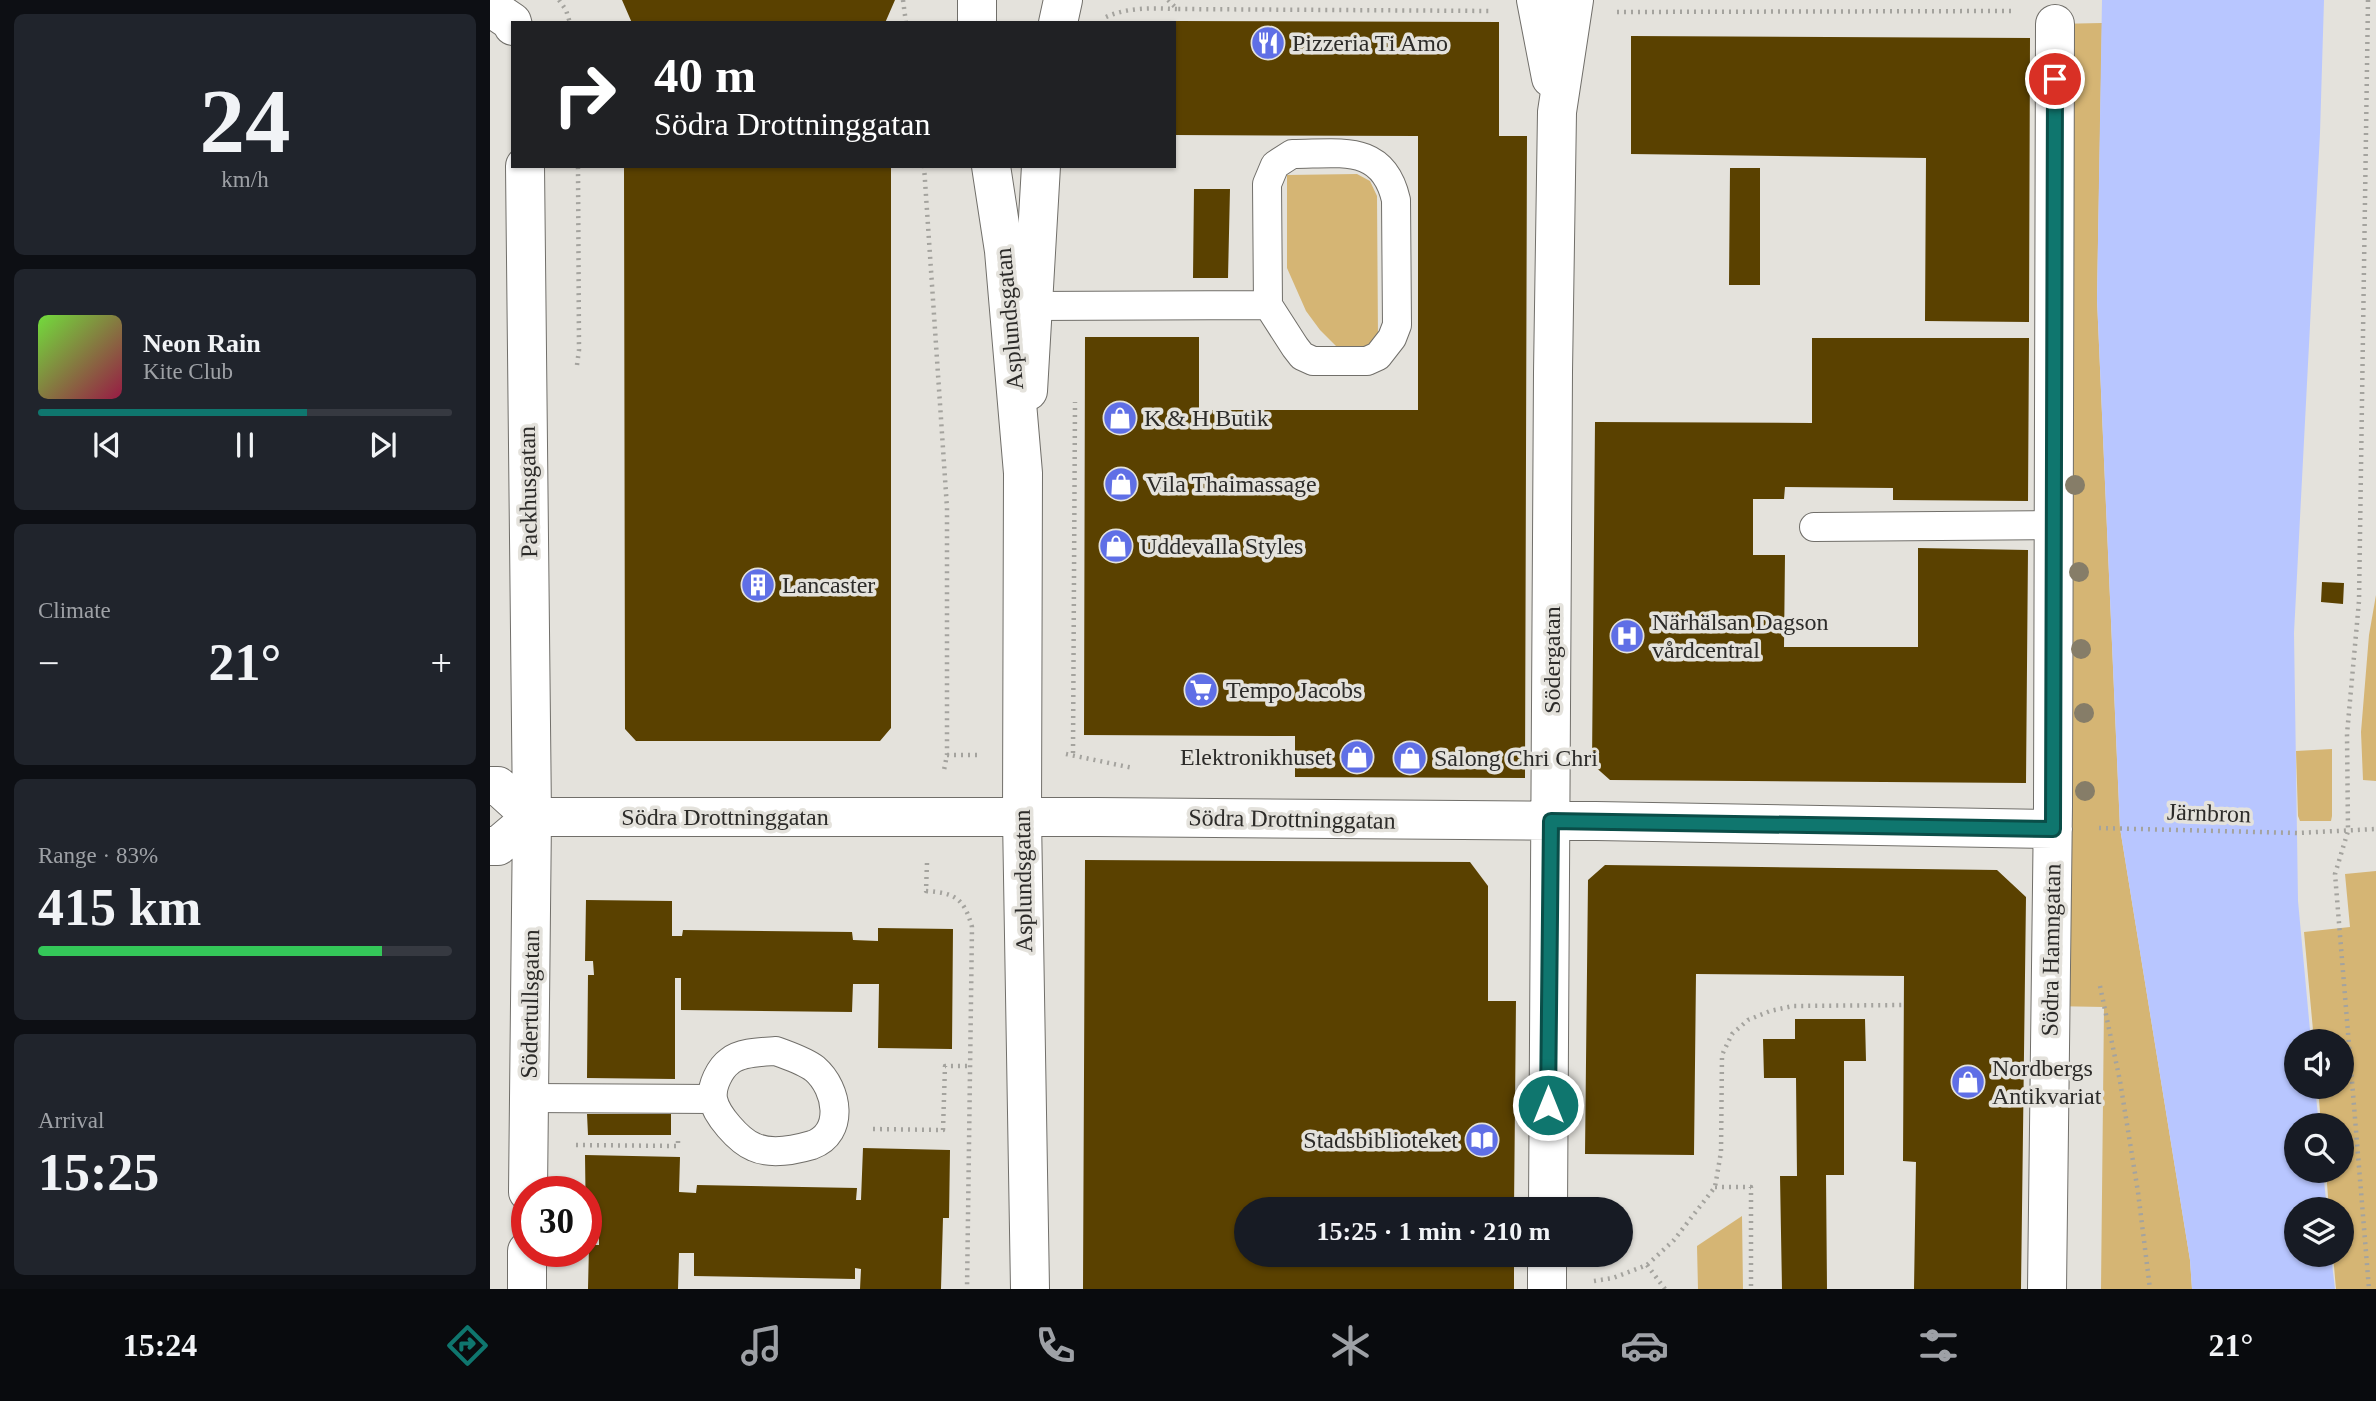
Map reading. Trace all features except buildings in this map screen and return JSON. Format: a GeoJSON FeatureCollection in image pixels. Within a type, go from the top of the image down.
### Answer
{"type":"FeatureCollection","features":[{"type":"Feature","properties":{"kind":"street"},"geometry":{"type":"LineString","coordinates":[[977,0],[977,21]]}},
{"type":"Feature","properties":{"kind":"street"},"geometry":{"type":"LineString","coordinates":[[1058,21],[1063,0]]}},
{"type":"Feature","properties":{"kind":"street","name":"Södergatan"},"geometry":{"type":"LineString","coordinates":[[1548,1197],[1557,111],[1555,6]]}},
{"type":"Feature","properties":{"kind":"street"},"geometry":{"type":"LineString","coordinates":[[490,7],[511,21]]}},
{"type":"Feature","properties":{"kind":"street","name":"Södra Hamngatan"},"geometry":{"type":"LineString","coordinates":[[2047,1289],[2053,829],[2055,24]]}},
{"type":"Feature","properties":{"kind":"street","name":"Packhusgatan"},"geometry":{"type":"LineString","coordinates":[[525,168],[532,817]]}},
{"type":"Feature","properties":{"kind":"street","name":"Asplundsgatan"},"geometry":{"type":"LineString","coordinates":[[991,168],[1004,251],[1023,473]]}},
{"type":"Feature","properties":{"kind":"street","name":"Asplundsgatan"},"geometry":{"type":"LineString","coordinates":[[1030,1289],[1022,818],[1023,473],[1041,168]]}},
{"type":"Feature","properties":{"kind":"street"},"geometry":{"type":"LineString","coordinates":[[490,786],[498,786],[532,817],[498,846],[490,846]]}},
{"type":"Feature","properties":{"kind":"street","name":"Södra Drottninggatan"},"geometry":{"type":"LineString","coordinates":[[532,817],[1551,821],[2053,829]]}},
{"type":"Feature","properties":{"kind":"street","name":"Södertullsgatan"},"geometry":{"type":"LineString","coordinates":[[528,1176],[532,817]]}},
{"type":"Feature","properties":{"kind":"street"},"geometry":{"type":"LineString","coordinates":[[527,1267],[527,1289]]}},
{"type":"Feature","properties":{"kind":"street"},"geometry":{"type":"LineString","coordinates":[[1554,1267],[1565,1286]]}},
{"type":"Feature","properties":{"kind":"lane"},"geometry":{"type":"LineString","coordinates":[[1292,154],[1356,154],[1384,170],[1392,183],[1396,201],[1397,325],[1387,347],[1367,362],[1313,361],[1302,356],[1268,304],[1267,184],[1275,165],[1292,154]]}},
{"type":"Feature","properties":{"kind":"lane"},"geometry":{"type":"LineString","coordinates":[[1032,306],[1268,304]]}},
{"type":"Feature","properties":{"kind":"lane"},"geometry":{"type":"LineString","coordinates":[[1814,527],[2054,525]]}},
{"type":"Feature","properties":{"kind":"lane"},"geometry":{"type":"LineString","coordinates":[[776,1051],[815,1069],[828,1087],[835,1106],[832,1128],[817,1143],[799,1149],[777,1151],[755,1148],[736,1135],[722,1117],[713,1099],[716,1078],[730,1060],[752,1053],[776,1051]]}},
{"type":"Feature","properties":{"kind":"lane"},"geometry":{"type":"LineString","coordinates":[[529,1098],[713,1099]]}},
{"type":"Feature","properties":{"kind":"path"},"geometry":{"type":"LineString","coordinates":[[559,0],[569,21]]}},
{"type":"Feature","properties":{"kind":"path"},"geometry":{"type":"LineString","coordinates":[[903,0],[906,21]]}},
{"type":"Feature","properties":{"kind":"path"},"geometry":{"type":"LineString","coordinates":[[1168,0],[1177,9]]}},
{"type":"Feature","properties":{"kind":"path"},"geometry":{"type":"LineString","coordinates":[[2368,0],[2359,601],[2347,734],[2347,831],[2334,874],[2369,1289]]}},
{"type":"Feature","properties":{"kind":"path"},"geometry":{"type":"LineString","coordinates":[[1104,18],[1145,8],[1555,6],[2012,11]]}},
{"type":"Feature","properties":{"kind":"path"},"geometry":{"type":"LineString","coordinates":[[578,168],[579,350]]}},
{"type":"Feature","properties":{"kind":"path"},"geometry":{"type":"LineString","coordinates":[[924,168],[947,508],[947,755],[942,774]]}},
{"type":"Feature","properties":{"kind":"path"},"geometry":{"type":"LineString","coordinates":[[1073,754],[1075,400]]}},
{"type":"Feature","properties":{"kind":"path","name":"Järnbron"},"geometry":{"type":"LineString","coordinates":[[2120,828],[2297,832],[2376,829]]}},
{"type":"Feature","properties":{"kind":"path"},"geometry":{"type":"LineString","coordinates":[[926,891],[944,893],[959,900],[968,912],[972,927],[967,1289]]}},
{"type":"Feature","properties":{"kind":"path"},"geometry":{"type":"LineString","coordinates":[[2099,981],[2122,1093],[2150,1289]]}},
{"type":"Feature","properties":{"kind":"path"},"geometry":{"type":"LineString","coordinates":[[1565,1286],[1613,1278],[1647,1265],[1674,1240],[1715,1187],[1721,1152],[1723,1055],[1732,1034],[1748,1020],[1793,1006],[1904,1006]]}},
{"type":"Feature","properties":{"kind":"path"},"geometry":{"type":"LineString","coordinates":[[832,1128],[943,1130],[945,1066],[970,1066]]}},
{"type":"Feature","properties":{"kind":"path"},"geometry":{"type":"LineString","coordinates":[[1715,1187],[1751,1187],[1751,1289]]}},
{"type":"Feature","properties":{"kind":"path"},"geometry":{"type":"LineString","coordinates":[[1647,1265],[1665,1289]]}},
{"type":"Feature","properties":{"kind":"shaded area"},"geometry":{"type":"Polygon","coordinates":[[[2102,23],[2097,299],[2120,828],[2190,1260],[2192,1289],[2101,1289],[2104,1007],[2050,1006],[2055,24],[2102,23]]]}},
{"type":"Feature","properties":{"kind":"shaded area"},"geometry":{"type":"Polygon","coordinates":[[[1357,174],[1370,181],[1377,196],[1378,339],[1364,346],[1337,347],[1306,311],[1287,268],[1287,175],[1357,174]]]}},
{"type":"Feature","properties":{"kind":"shaded area"},"geometry":{"type":"Polygon","coordinates":[[[2376,595],[2376,781],[2363,780],[2361,732],[2369,635],[2376,595]]]}},
{"type":"Feature","properties":{"kind":"shaded area"},"geometry":{"type":"Polygon","coordinates":[[[2332,749],[2331,821],[2300,821],[2296,751],[2332,749]]]}},
{"type":"Feature","properties":{"kind":"shaded area"},"geometry":{"type":"Polygon","coordinates":[[[2376,871],[2376,1289],[2336,1289],[2334,1267],[2354,1267],[2354,1197],[2328,1197],[2327,1183],[2354,1183],[2354,1113],[2320,1113],[2319,1099],[2354,1099],[2354,1029],[2313,1029],[2304,932],[2350,927],[2345,874],[2376,871]]]}},
{"type":"Feature","properties":{"kind":"shaded area"},"geometry":{"type":"Polygon","coordinates":[[[1742,1216],[1743,1289],[1698,1289],[1697,1246],[1742,1216]]]}},
{"type":"Feature","properties":{"kind":"water"},"geometry":{"type":"Polygon","coordinates":[[[2102,0],[2324,0],[2320,133],[2294,633],[2298,901],[2310,1029],[2284,1029],[2284,1099],[2316,1099],[2318,1113],[2284,1113],[2284,1183],[2324,1183],[2326,1197],[2284,1197],[2284,1267],[2332,1267],[2335,1289],[2192,1289],[2190,1260],[2120,828],[2097,299],[2102,0]]]}},
{"type":"Feature","properties":{"kind":"place","name":"Pizzeria Ti Amo"},"geometry":{"type":"Point","coordinates":[1268,43]}},
{"type":"Feature","properties":{"kind":"place","name":"K & H Butik"},"geometry":{"type":"Point","coordinates":[1120,418]}},
{"type":"Feature","properties":{"kind":"place","name":"Vila Thaimassage"},"geometry":{"type":"Point","coordinates":[1121,484]}},
{"type":"Feature","properties":{"kind":"place","name":"Uddevalla Styles"},"geometry":{"type":"Point","coordinates":[1116,546]}},
{"type":"Feature","properties":{"kind":"place","name":"Lancaster"},"geometry":{"type":"Point","coordinates":[758,585]}},
{"type":"Feature","properties":{"kind":"place","name":"Närhälsan Dagson vårdcentral"},"geometry":{"type":"Point","coordinates":[1627,636]}},
{"type":"Feature","properties":{"kind":"place","name":"Tempo Jacobs"},"geometry":{"type":"Point","coordinates":[1201,690]}},
{"type":"Feature","properties":{"kind":"place","name":"Elektronikhuset"},"geometry":{"type":"Point","coordinates":[1357,757]}},
{"type":"Feature","properties":{"kind":"place","name":"Salong Chri Chri"},"geometry":{"type":"Point","coordinates":[1410,758]}},
{"type":"Feature","properties":{"kind":"place","name":"Nordbergs Antikvariat"},"geometry":{"type":"Point","coordinates":[1968,1082]}},
{"type":"Feature","properties":{"kind":"place","name":"Stadsbiblioteket"},"geometry":{"type":"Point","coordinates":[1482,1140]}},
{"type":"Feature","properties":{"kind":"route"},"geometry":{"type":"LineString","coordinates":[[1548,1105],[1551,821],[2053,829],[2055,79]]}}]}
